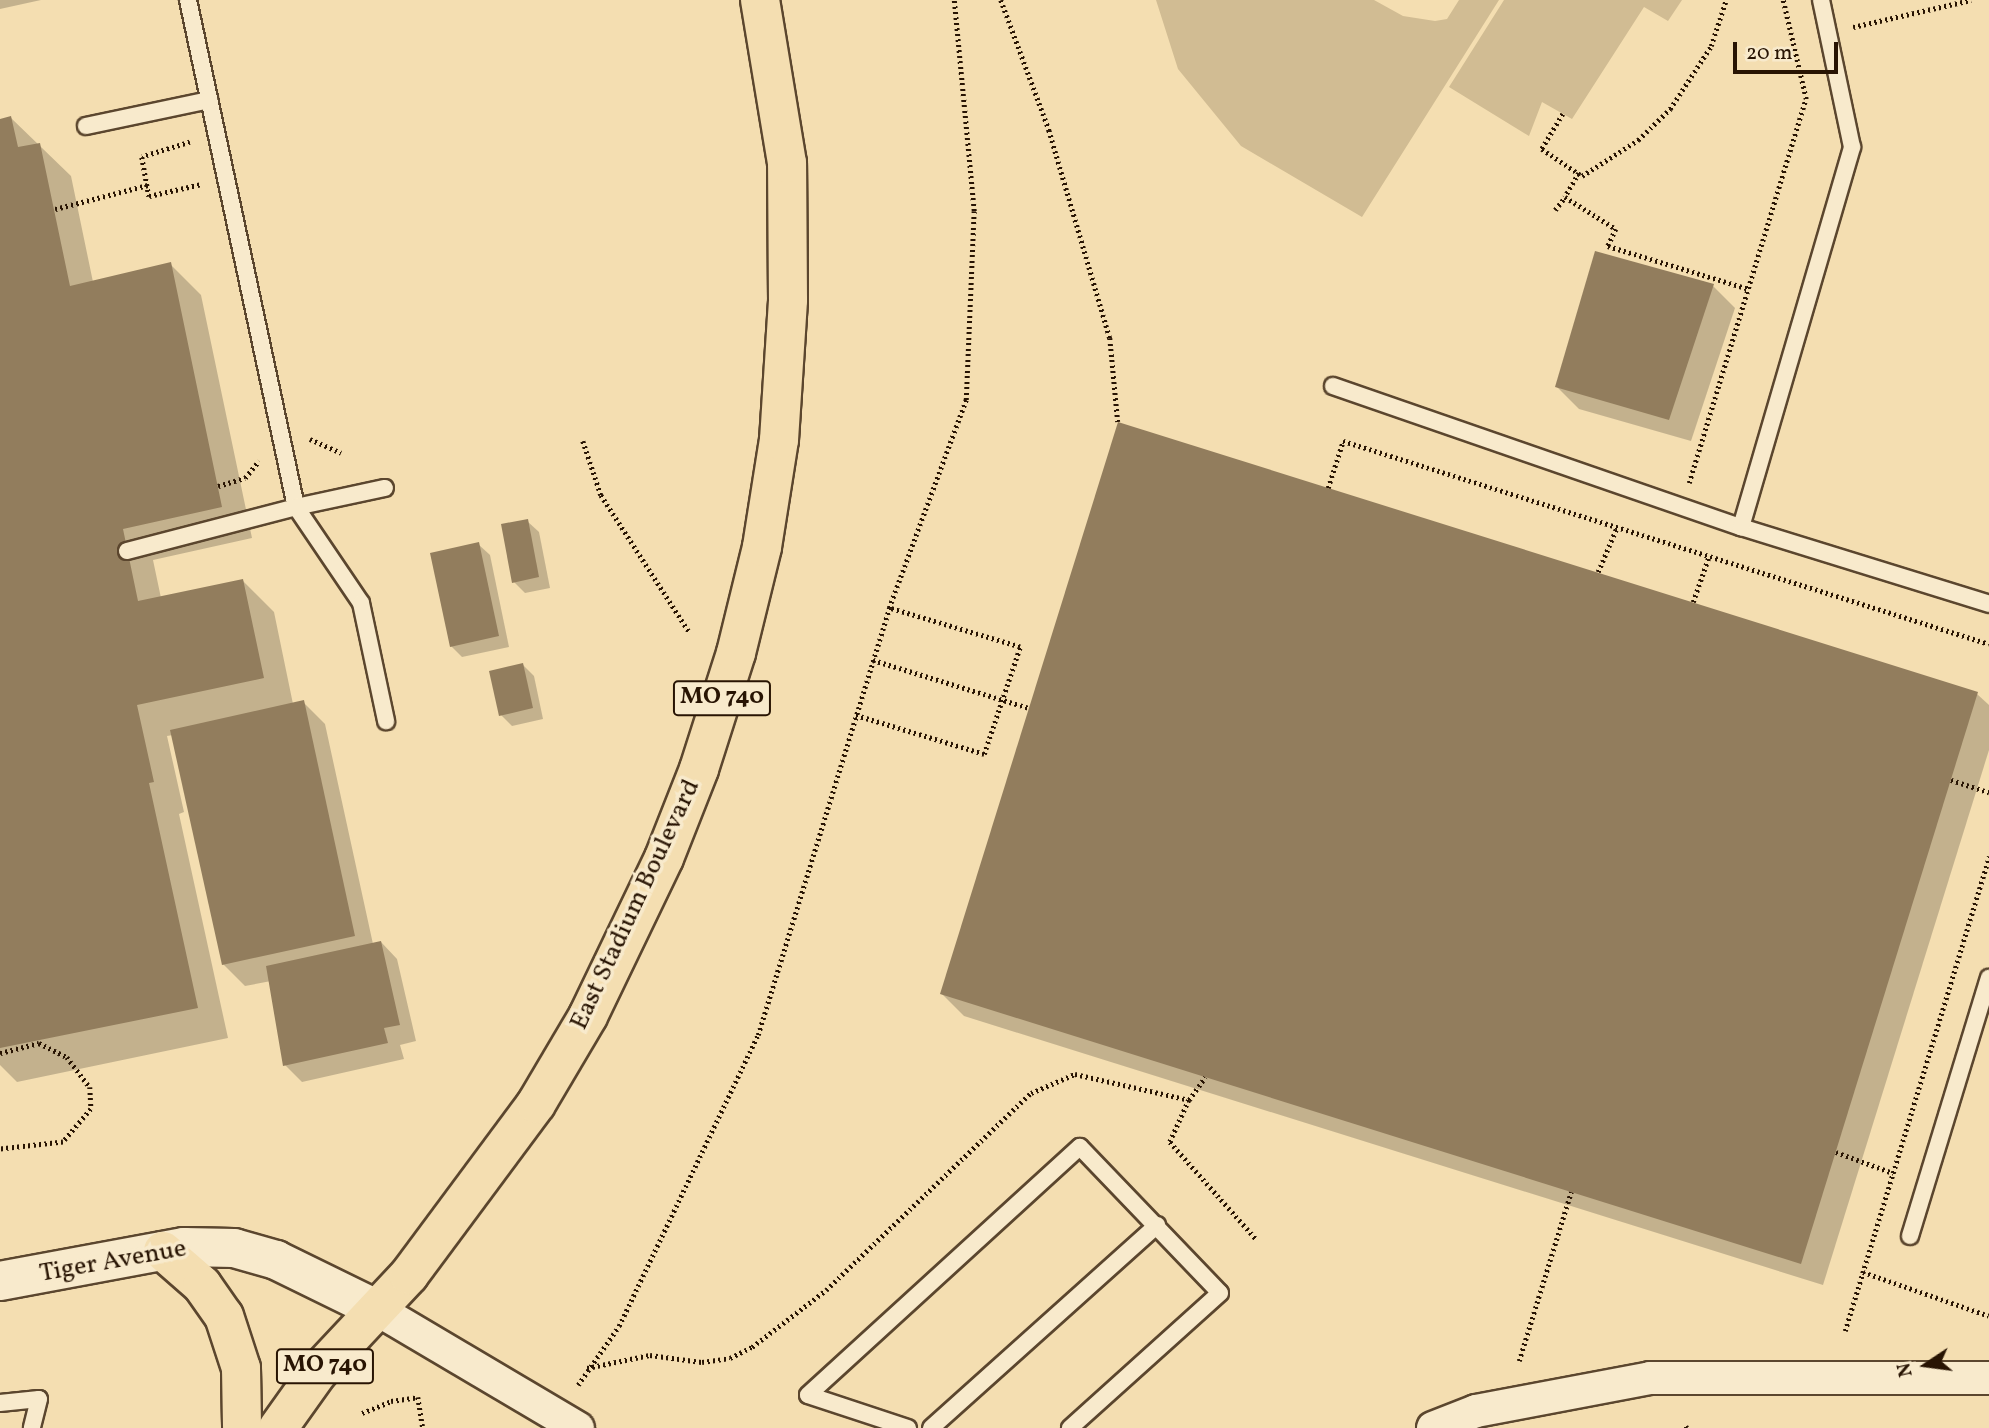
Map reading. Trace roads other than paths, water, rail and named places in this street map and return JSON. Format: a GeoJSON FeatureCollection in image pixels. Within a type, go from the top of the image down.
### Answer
{"type":"FeatureCollection","features":[{"type":"Feature","properties":{"kind":"main road","name":"East Stadium Boulevard"},"geometry":{"type":"LineString","coordinates":[[278,1428],[318,1372],[380,1311],[505,1151],[588,1016],[664,858],[736,653],[762,547],[779,440],[788,300],[788,163],[760,0]]}},
{"type":"Feature","properties":{"kind":"main road"},"geometry":{"type":"LineString","coordinates":[[163,1251],[202,1285],[224,1316],[241,1368],[242,1428]]}},
{"type":"Feature","properties":{"kind":"street","name":"Tiger Avenue"},"geometry":{"type":"LineString","coordinates":[[0,1281],[163,1251],[234,1248],[255,1254],[380,1311]]}},
{"type":"Feature","properties":{"kind":"street"},"geometry":{"type":"LineString","coordinates":[[380,1311],[578,1428]]}},
{"type":"Feature","properties":{"kind":"street"},"geometry":{"type":"LineString","coordinates":[[1433,1428],[1476,1411],[1650,1378],[1989,1378]]}},
{"type":"Feature","properties":{"kind":"lane"},"geometry":{"type":"LineString","coordinates":[[188,0],[296,507],[360,603],[387,721]]}},
{"type":"Feature","properties":{"kind":"lane"},"geometry":{"type":"LineString","coordinates":[[1741,527],[1852,147],[1821,0]]}},
{"type":"Feature","properties":{"kind":"lane"},"geometry":{"type":"LineString","coordinates":[[86,126],[209,100]]}},
{"type":"Feature","properties":{"kind":"lane"},"geometry":{"type":"LineString","coordinates":[[1333,386],[1741,527],[1989,604]]}},
{"type":"Feature","properties":{"kind":"lane"},"geometry":{"type":"LineString","coordinates":[[127,551],[296,507],[385,488]]}},
{"type":"Feature","properties":{"kind":"lane"},"geometry":{"type":"LineString","coordinates":[[1910,1236],[1989,978]]}},
{"type":"Feature","properties":{"kind":"lane"},"geometry":{"type":"LineString","coordinates":[[908,1428],[808,1395],[1080,1147],[1220,1293],[1070,1428]]}},
{"type":"Feature","properties":{"kind":"lane"},"geometry":{"type":"LineString","coordinates":[[931,1428],[1157,1225]]}},
{"type":"Feature","properties":{"kind":"lane"},"geometry":{"type":"LineString","coordinates":[[0,1402],[39,1399],[32,1428]]}}]}
